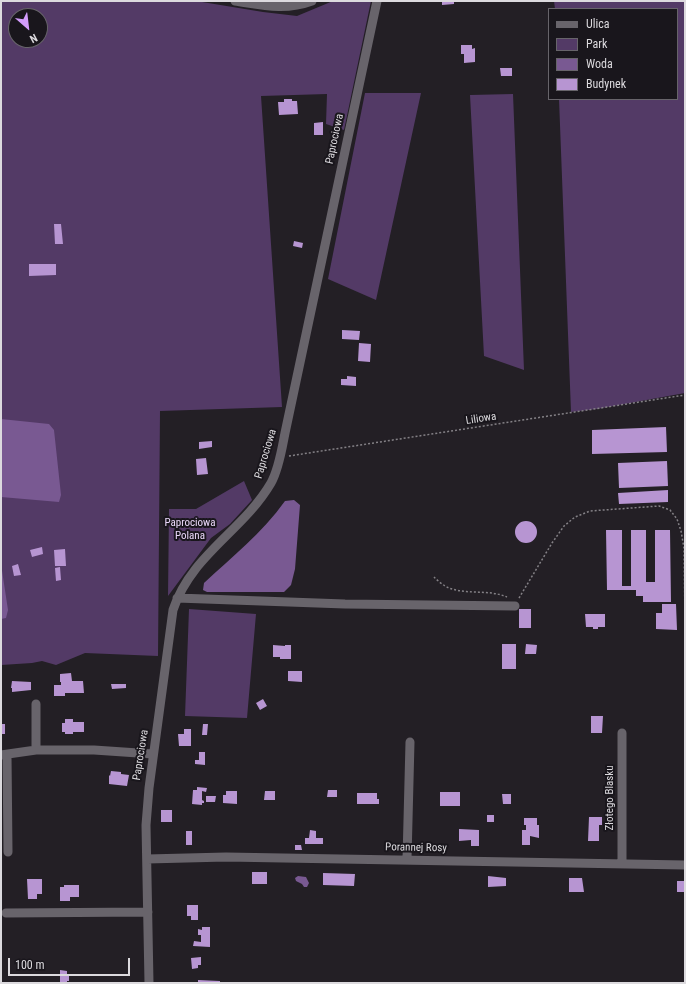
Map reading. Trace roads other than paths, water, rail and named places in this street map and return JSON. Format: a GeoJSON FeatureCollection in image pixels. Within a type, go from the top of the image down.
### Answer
{"type":"FeatureCollection","features":[{"type":"Feature","properties":{"kind":"street"},"geometry":{"type":"LineString","coordinates":[[235,1],[278,7],[298,6],[312,1]]}},
{"type":"Feature","properties":{"kind":"street","name":"Paprociowa"},"geometry":{"type":"LineString","coordinates":[[149,983],[146,825],[153,754],[160,714],[170,623],[177,598],[182,587],[202,561],[257,504],[272,481],[280,458],[376,1]]}},
{"type":"Feature","properties":{"kind":"street"},"geometry":{"type":"LineString","coordinates":[[177,598],[345,604],[516,604]]}},
{"type":"Feature","properties":{"kind":"street"},"geometry":{"type":"LineString","coordinates":[[36,704],[36,750]]}},
{"type":"Feature","properties":{"kind":"street","name":"Złotego Blasku"},"geometry":{"type":"LineString","coordinates":[[622,733],[622,864]]}},
{"type":"Feature","properties":{"kind":"street"},"geometry":{"type":"LineString","coordinates":[[407,859],[410,742]]}},
{"type":"Feature","properties":{"kind":"street"},"geometry":{"type":"LineString","coordinates":[[8,852],[4,755],[36,750],[94,750],[153,754]]}},
{"type":"Feature","properties":{"kind":"street","name":"Porannej Rosy"},"geometry":{"type":"LineString","coordinates":[[147,859],[226,857],[407,859],[685,865]]}},
{"type":"Feature","properties":{"kind":"street"},"geometry":{"type":"LineString","coordinates":[[6,913],[148,912]]}},
{"type":"Feature","properties":{"kind":"water"},"geometry":{"type":"Polygon","coordinates":[[[1,419],[49,424],[54,430],[61,495],[59,502],[1,497],[1,419]]]}},
{"type":"Feature","properties":{"kind":"water"},"geometry":{"type":"Polygon","coordinates":[[[294,500],[300,505],[295,569],[291,585],[284,592],[207,592],[203,590],[204,583],[267,524],[285,501],[294,500]]]}},
{"type":"Feature","properties":{"kind":"water"},"geometry":{"type":"Polygon","coordinates":[[[1,564],[8,610],[6,618],[1,619],[1,564]]]}},
{"type":"Feature","properties":{"kind":"water"},"geometry":{"type":"Polygon","coordinates":[[[298,876],[306,877],[309,883],[307,887],[304,887],[296,881],[295,878],[298,876]]]}},
{"type":"Feature","properties":{"kind":"park label","name":"Paprociowa Polana"},"geometry":{"type":"Point","coordinates":[190,529]}}]}
